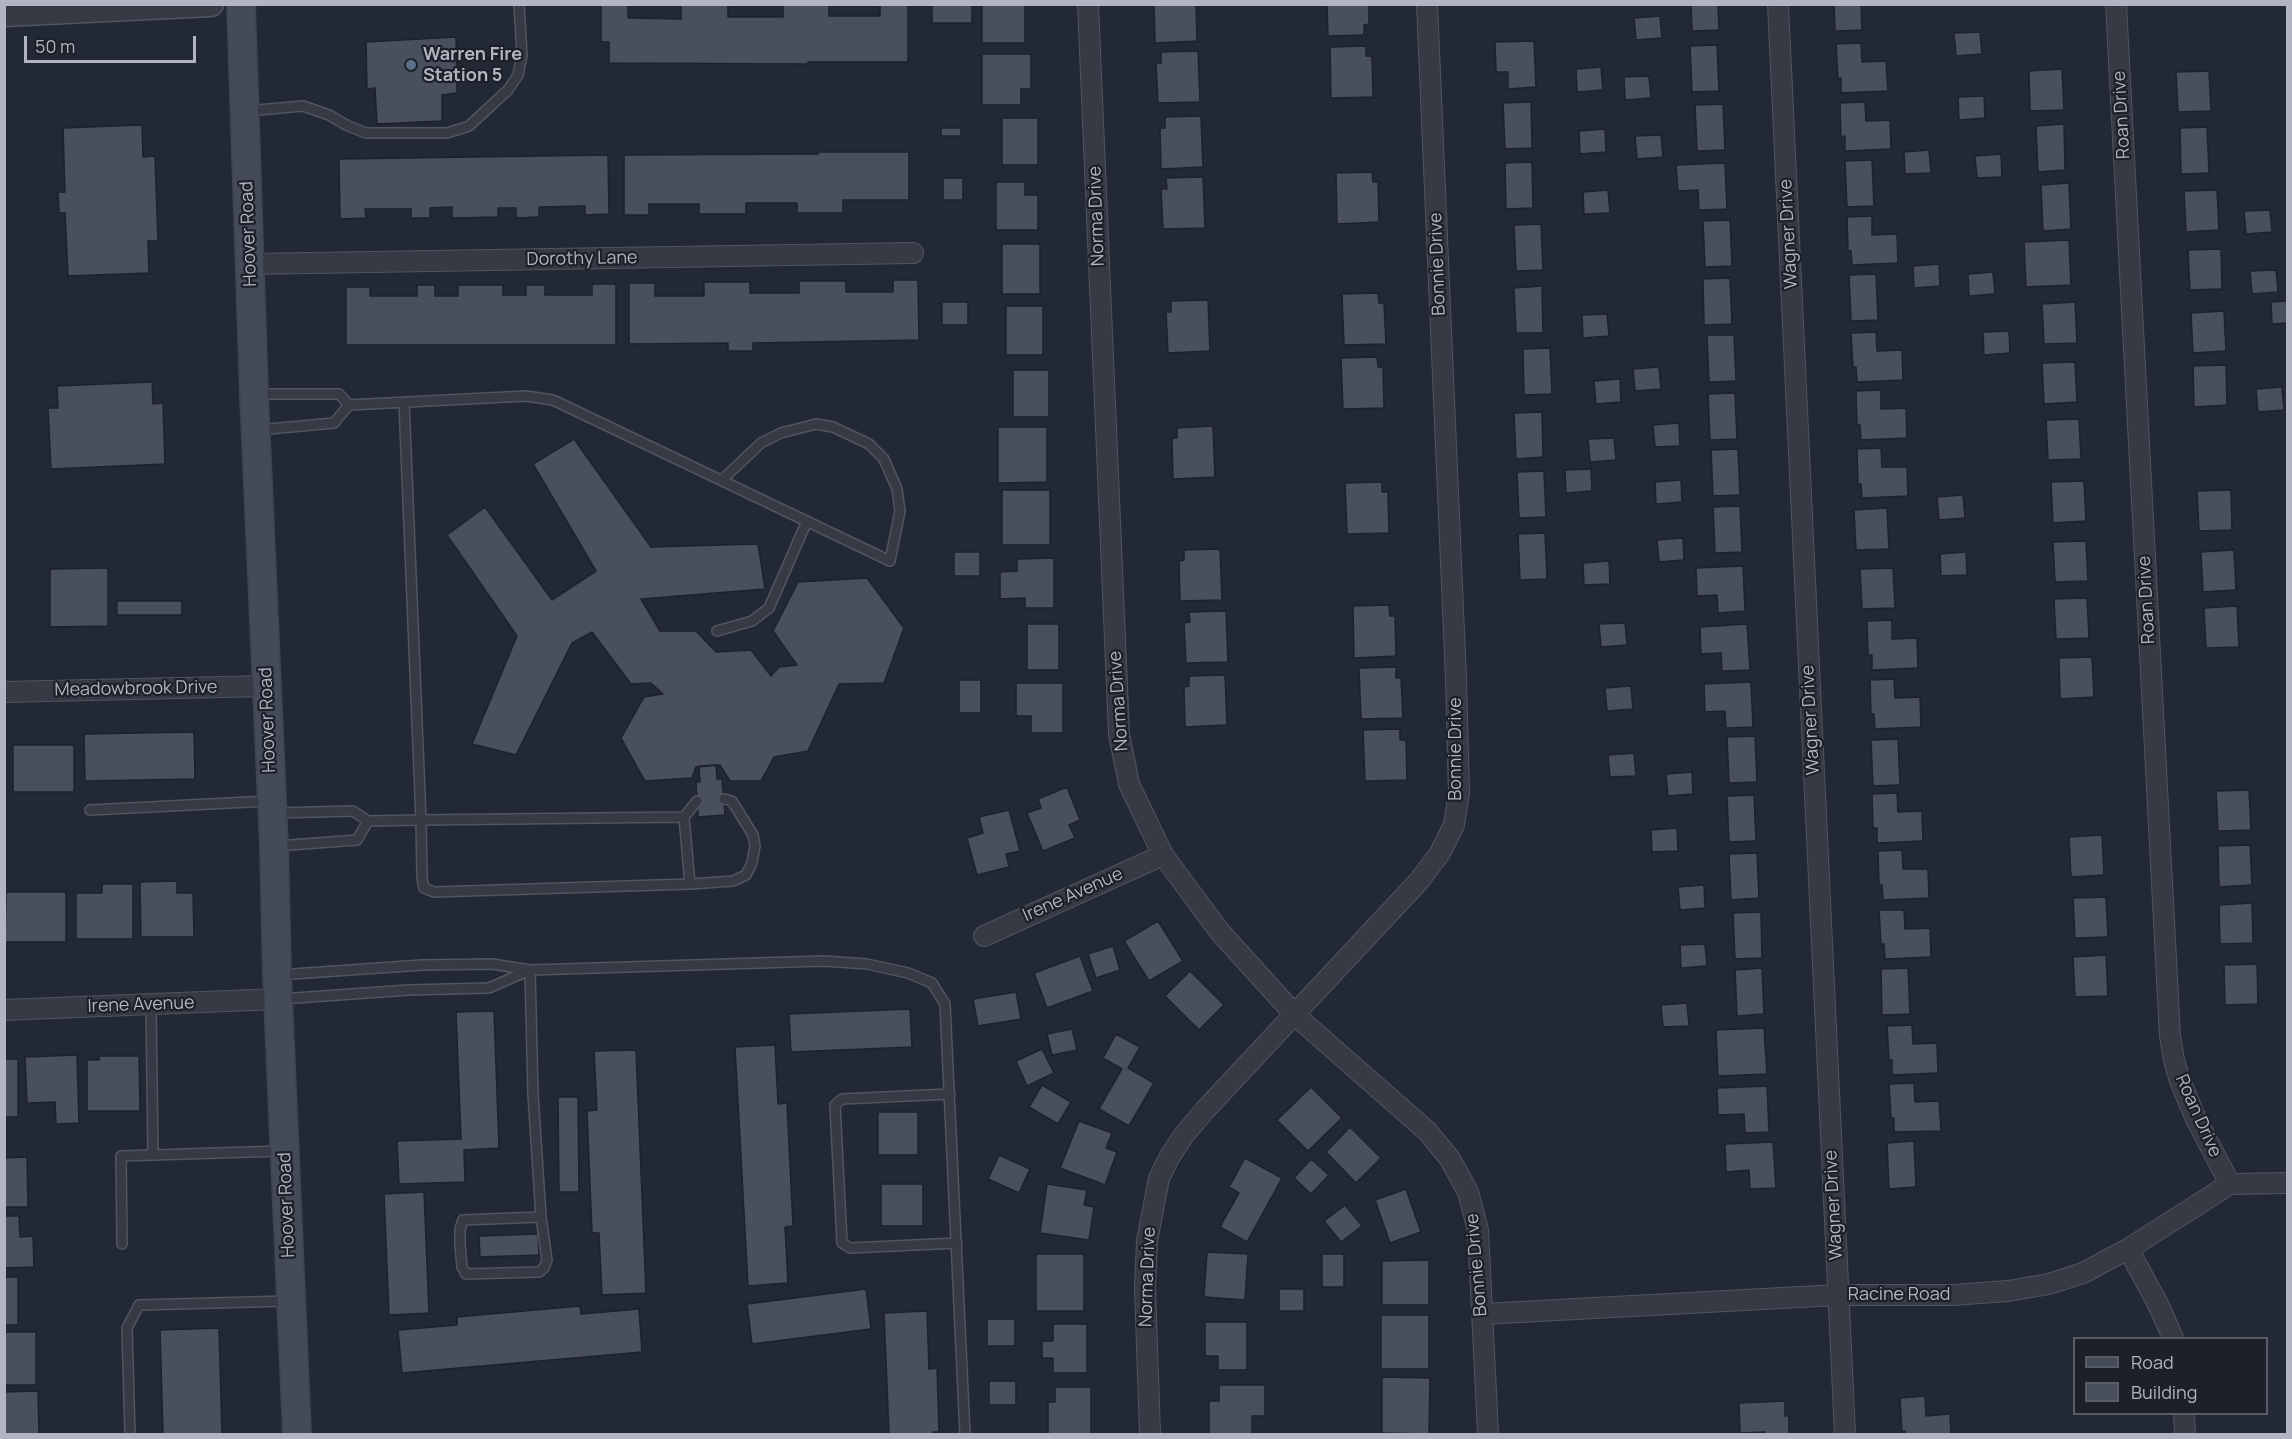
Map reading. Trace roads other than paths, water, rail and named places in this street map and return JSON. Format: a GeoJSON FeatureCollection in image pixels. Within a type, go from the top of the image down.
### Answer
{"type":"FeatureCollection","features":[{"type":"Feature","properties":{"kind":"main road","name":"Hoover Road"},"geometry":{"type":"LineString","coordinates":[[241,4],[255,430],[297,1434]]}},
{"type":"Feature","properties":{"kind":"street"},"geometry":{"type":"LineString","coordinates":[[4,14],[211,4]]}},
{"type":"Feature","properties":{"kind":"street","name":"Norma Drive"},"geometry":{"type":"LineString","coordinates":[[1088,4],[1119,734],[1129,784],[1163,855],[1220,932],[1296,1016],[1184,1135],[1159,1178],[1152,1206],[1146,1252],[1150,1434]]}},
{"type":"Feature","properties":{"kind":"street","name":"Bonnie Drive"},"geometry":{"type":"LineString","coordinates":[[1427,4],[1456,667],[1459,793],[1454,825],[1440,853],[1419,881],[1296,1016],[1427,1131],[1450,1159],[1468,1192],[1478,1230],[1488,1434]]}},
{"type":"Feature","properties":{"kind":"street","name":"Wagner Drive"},"geometry":{"type":"LineString","coordinates":[[1778,4],[1845,1434]]}},
{"type":"Feature","properties":{"kind":"street","name":"Roan Drive"},"geometry":{"type":"LineString","coordinates":[[2116,4],[2170,1036],[2180,1081],[2196,1119],[2230,1184]]}},
{"type":"Feature","properties":{"kind":"street","name":"Dorothy Lane"},"geometry":{"type":"LineString","coordinates":[[250,264],[913,254]]}},
{"type":"Feature","properties":{"kind":"street","name":"Meadowbrook Drive"},"geometry":{"type":"LineString","coordinates":[[4,692],[267,686]]}},
{"type":"Feature","properties":{"kind":"street","name":"Irene Avenue"},"geometry":{"type":"LineString","coordinates":[[984,936],[1163,855]]}},
{"type":"Feature","properties":{"kind":"street","name":"Irene Avenue"},"geometry":{"type":"LineString","coordinates":[[4,1010],[152,1004],[278,987]]}},
{"type":"Feature","properties":{"kind":"street"},"geometry":{"type":"LineString","coordinates":[[2230,1184],[2288,1183]]}},
{"type":"Feature","properties":{"kind":"street","name":"Racine Road"},"geometry":{"type":"LineString","coordinates":[[1483,1314],[1838,1295],[1953,1295],[2008,1291],[2049,1284],[2083,1273],[2128,1249],[2230,1184]]}},
{"type":"Feature","properties":{"kind":"street"},"geometry":{"type":"LineString","coordinates":[[2128,1249],[2173,1337]]}},
{"type":"Feature","properties":{"kind":"street"},"geometry":{"type":"LineString","coordinates":[[2184,1415],[2185,1434]]}},
{"type":"Feature","properties":{"kind":"lane"},"geometry":{"type":"LineString","coordinates":[[244,111],[303,106],[329,115],[366,133],[447,133],[469,126],[508,90],[518,75],[522,55],[519,4]]}},
{"type":"Feature","properties":{"kind":"lane"},"geometry":{"type":"LineString","coordinates":[[254,394],[339,394],[350,405]]}},
{"type":"Feature","properties":{"kind":"lane"},"geometry":{"type":"LineString","coordinates":[[255,430],[334,423],[350,405],[526,396],[553,400],[890,561],[900,511],[897,489],[884,459],[869,444],[832,427],[816,424],[781,433],[761,443],[722,480]]}},
{"type":"Feature","properties":{"kind":"lane"},"geometry":{"type":"LineString","coordinates":[[404,402],[424,888],[434,892],[733,881],[746,875],[752,863],[755,846],[753,835],[732,801],[723,799]]}},
{"type":"Feature","properties":{"kind":"lane"},"geometry":{"type":"LineString","coordinates":[[717,631],[752,621],[769,608],[807,521]]}},
{"type":"Feature","properties":{"kind":"lane"},"geometry":{"type":"LineString","coordinates":[[690,884],[684,817],[697,801]]}},
{"type":"Feature","properties":{"kind":"lane"},"geometry":{"type":"LineString","coordinates":[[90,810],[272,807],[352,811],[368,821],[684,817]]}},
{"type":"Feature","properties":{"kind":"lane"},"geometry":{"type":"LineString","coordinates":[[274,846],[357,840],[368,821]]}},
{"type":"Feature","properties":{"kind":"lane"},"geometry":{"type":"LineString","coordinates":[[278,987],[422,965],[492,964],[530,970],[824,961],[867,963],[908,973],[932,983],[945,1004],[965,1434]]}},
{"type":"Feature","properties":{"kind":"lane"},"geometry":{"type":"LineString","coordinates":[[278,987],[410,990],[489,988],[530,970]]}},
{"type":"Feature","properties":{"kind":"lane"},"geometry":{"type":"LineString","coordinates":[[530,970],[541,1217],[547,1260],[544,1268],[539,1272],[466,1274],[462,1267],[460,1244],[460,1229],[463,1220],[541,1217]]}},
{"type":"Feature","properties":{"kind":"lane"},"geometry":{"type":"LineString","coordinates":[[152,1004],[153,1155]]}},
{"type":"Feature","properties":{"kind":"lane"},"geometry":{"type":"LineString","coordinates":[[950,1094],[842,1099],[835,1105],[842,1243],[850,1248],[957,1243]]}},
{"type":"Feature","properties":{"kind":"lane"},"geometry":{"type":"LineString","coordinates":[[122,1244],[121,1156],[285,1151]]}},
{"type":"Feature","properties":{"kind":"lane"},"geometry":{"type":"LineString","coordinates":[[130,1434],[127,1328],[139,1305],[291,1301]]}},
{"type":"Feature","properties":{"kind":"place","name":"Warren Fire Station 5"},"geometry":{"type":"Point","coordinates":[411,65]}}]}
